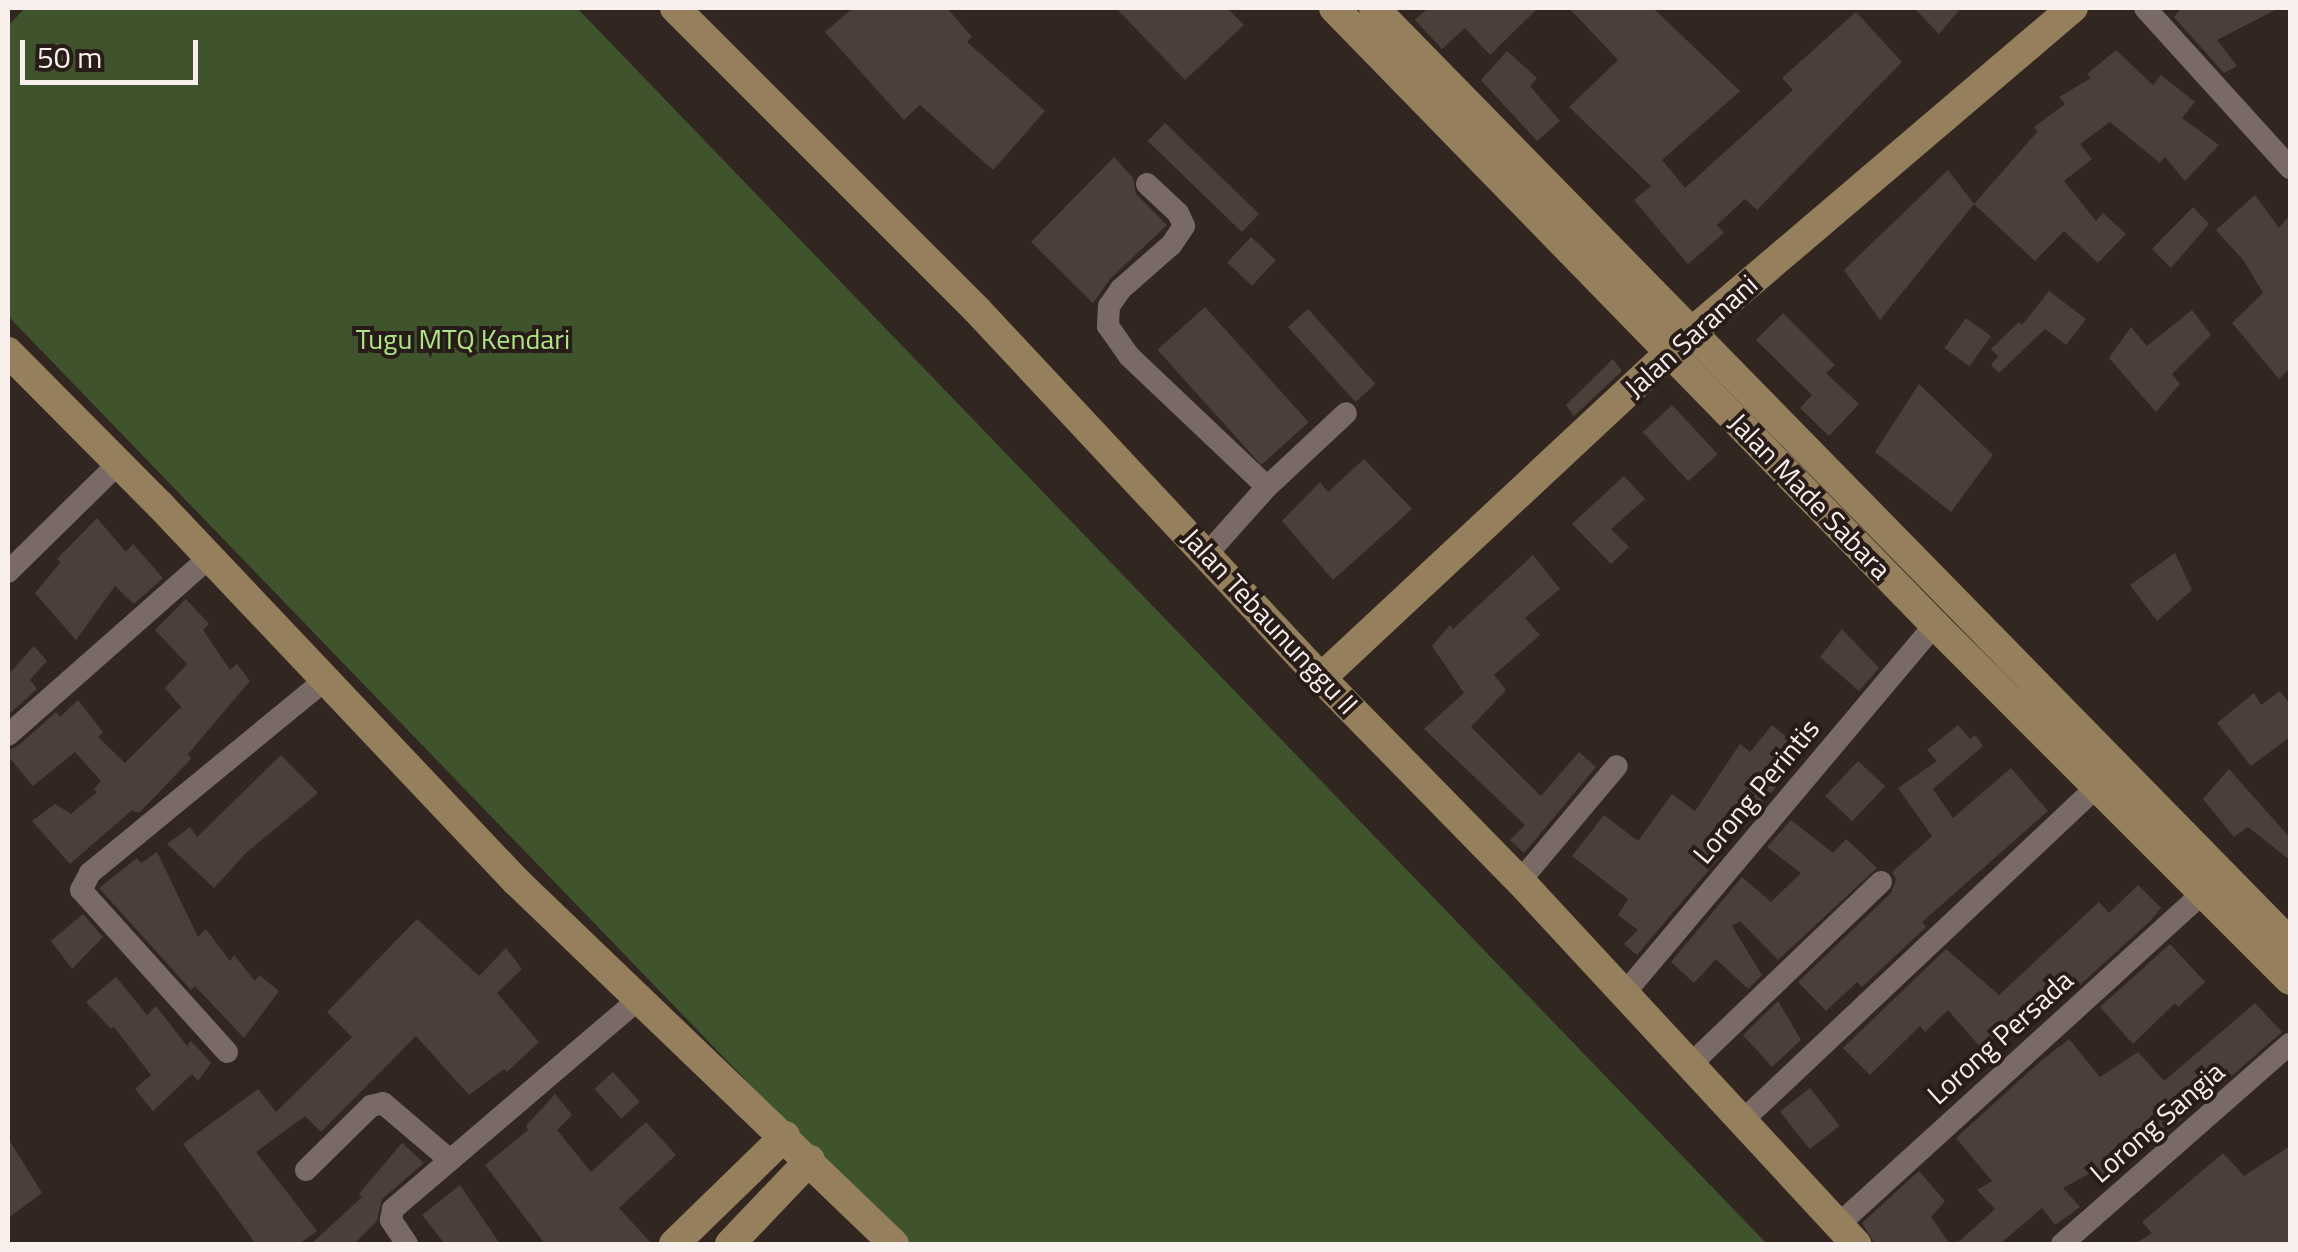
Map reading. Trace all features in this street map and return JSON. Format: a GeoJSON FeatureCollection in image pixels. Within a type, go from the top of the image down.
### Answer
{"type":"FeatureCollection","features":[{"type":"Feature","properties":{"kind":"street","name":"Jalan Tebaununggu II"},"geometry":{"type":"LineString","coordinates":[[676,8],[977,310],[1321,678],[1520,881],[1847,1235]]}},
{"type":"Feature","properties":{"kind":"street","name":"Jalan Made Sabara"},"geometry":{"type":"LineString","coordinates":[[1334,8],[1935,625],[2098,785],[2216,892],[2290,942]]}},
{"type":"Feature","properties":{"kind":"street","name":"Jalan Made Sabara"},"geometry":{"type":"LineString","coordinates":[[1374,8],[1693,331],[2216,892],[2290,980]]}},
{"type":"Feature","properties":{"kind":"street","name":"Jalan Saranani"},"geometry":{"type":"LineString","coordinates":[[1321,678],[1693,331],[2073,8]]}},
{"type":"Feature","properties":{"kind":"street"},"geometry":{"type":"LineString","coordinates":[[2144,8],[2290,168]]}},
{"type":"Feature","properties":{"kind":"street"},"geometry":{"type":"LineString","coordinates":[[1147,184],[1178,213],[1184,226],[1172,245],[1121,289],[1109,306],[1108,326],[1129,356],[1267,487]]}},
{"type":"Feature","properties":{"kind":"street"},"geometry":{"type":"LineString","coordinates":[[8,352],[119,463],[516,882],[641,997],[894,1244]]}},
{"type":"Feature","properties":{"kind":"street"},"geometry":{"type":"LineString","coordinates":[[1207,554],[1267,487],[1346,413]]}},
{"type":"Feature","properties":{"kind":"street"},"geometry":{"type":"LineString","coordinates":[[8,572],[119,463]]}},
{"type":"Feature","properties":{"kind":"street"},"geometry":{"type":"LineString","coordinates":[[8,734],[208,558]]}},
{"type":"Feature","properties":{"kind":"street","name":"Lorong Perintis"},"geometry":{"type":"LineString","coordinates":[[1623,995],[1935,625]]}},
{"type":"Feature","properties":{"kind":"street"},"geometry":{"type":"LineString","coordinates":[[227,1052],[82,886],[90,874],[324,681]]}},
{"type":"Feature","properties":{"kind":"street"},"geometry":{"type":"LineString","coordinates":[[1520,881],[1617,766]]}},
{"type":"Feature","properties":{"kind":"street"},"geometry":{"type":"LineString","coordinates":[[1741,1122],[2098,785]]}},
{"type":"Feature","properties":{"kind":"street"},"geometry":{"type":"LineString","coordinates":[[1689,1066],[1881,882]]}},
{"type":"Feature","properties":{"kind":"street","name":"Lorong Persada"},"geometry":{"type":"LineString","coordinates":[[1847,1235],[2216,892]]}},
{"type":"Feature","properties":{"kind":"street"},"geometry":{"type":"LineString","coordinates":[[408,1244],[391,1220],[391,1212],[641,997]]}},
{"type":"Feature","properties":{"kind":"street","name":"Lorong Sangia"},"geometry":{"type":"LineString","coordinates":[[2062,1244],[2290,1044]]}},
{"type":"Feature","properties":{"kind":"street"},"geometry":{"type":"LineString","coordinates":[[306,1170],[371,1106],[383,1103],[450,1160]]}},
{"type":"Feature","properties":{"kind":"street"},"geometry":{"type":"LineString","coordinates":[[674,1244],[785,1136]]}},
{"type":"Feature","properties":{"kind":"street"},"geometry":{"type":"LineString","coordinates":[[730,1244],[810,1160]]}},
{"type":"Feature","properties":{"kind":"green space","name":"Tugu MTQ Kendari"},"geometry":{"type":"Polygon","coordinates":[[[25,8],[577,8],[1767,1244],[911,1244],[820,1157],[8,316],[8,26],[25,8]]]}},
{"type":"Feature","properties":{"kind":"building"},"geometry":{"type":"Polygon","coordinates":[[[853,8],[947,8],[972,37],[967,42],[1045,111],[993,170],[920,105],[904,120],[825,32],[853,8]]]}},
{"type":"Feature","properties":{"kind":"building"},"geometry":{"type":"Polygon","coordinates":[[[1116,8],[1227,8],[1244,25],[1185,80],[1116,8]]]}},
{"type":"Feature","properties":{"kind":"building"},"geometry":{"type":"Polygon","coordinates":[[[1428,8],[1538,8],[1490,55],[1465,28],[1442,49],[1415,20],[1428,8]]]}},
{"type":"Feature","properties":{"kind":"building"},"geometry":{"type":"Polygon","coordinates":[[[1569,8],[1653,8],[1740,91],[1662,160],[1685,188],[1793,90],[1782,78],[1856,12],[1902,62],[1757,210],[1745,199],[1717,225],[1724,233],[1688,264],[1634,200],[1651,186],[1569,107],[1618,60],[1569,8]]]}},
{"type":"Feature","properties":{"kind":"building"},"geometry":{"type":"Polygon","coordinates":[[[1914,8],[1961,8],[1939,34],[1914,8]]]}},
{"type":"Feature","properties":{"kind":"building"},"geometry":{"type":"Polygon","coordinates":[[[2181,8],[2279,8],[2217,40],[2237,66],[2224,73],[2174,17],[2181,8]]]}},
{"type":"Feature","properties":{"kind":"building"},"geometry":{"type":"Polygon","coordinates":[[[2116,50],[2153,85],[2161,75],[2195,102],[2182,118],[2219,145],[2185,181],[2165,157],[2160,163],[2110,122],[2080,144],[2092,159],[2064,181],[2096,221],[2103,213],[2126,234],[2098,263],[2064,231],[2035,261],[1974,204],[2038,131],[2034,127],[2065,104],[2059,97],[2091,78],[2087,74],[2116,50]]]}},
{"type":"Feature","properties":{"kind":"building"},"geometry":{"type":"Polygon","coordinates":[[[1507,51],[1537,78],[1530,86],[1560,121],[1537,141],[1481,80],[1507,51]]]}},
{"type":"Feature","properties":{"kind":"building"},"geometry":{"type":"Polygon","coordinates":[[[1165,123],[1259,214],[1242,232],[1148,141],[1165,123]]]}},
{"type":"Feature","properties":{"kind":"building"},"geometry":{"type":"Polygon","coordinates":[[[1114,157],[1133,178],[1136,194],[1167,225],[1111,278],[1093,303],[1031,242],[1114,157]]]}},
{"type":"Feature","properties":{"kind":"building"},"geometry":{"type":"Polygon","coordinates":[[[1948,170],[1974,204],[1880,320],[1844,270],[1948,170]]]}},
{"type":"Feature","properties":{"kind":"building"},"geometry":{"type":"Polygon","coordinates":[[[2255,195],[2279,228],[2290,215],[2290,368],[2279,379],[2232,323],[2263,293],[2244,261],[2216,230],[2255,195]]]}},
{"type":"Feature","properties":{"kind":"building"},"geometry":{"type":"Polygon","coordinates":[[[2193,207],[2209,224],[2171,268],[2152,249],[2193,207]]]}},
{"type":"Feature","properties":{"kind":"building"},"geometry":{"type":"Polygon","coordinates":[[[1251,237],[1276,260],[1252,286],[1227,263],[1251,237]]]}},
{"type":"Feature","properties":{"kind":"building"},"geometry":{"type":"Polygon","coordinates":[[[2049,291],[2086,319],[2066,345],[2045,329],[1999,373],[1991,365],[1998,356],[1991,349],[2019,322],[2022,325],[2049,291]]]}},
{"type":"Feature","properties":{"kind":"building"},"geometry":{"type":"Polygon","coordinates":[[[1205,307],[1309,422],[1261,465],[1157,350],[1205,307]]]}},
{"type":"Feature","properties":{"kind":"building"},"geometry":{"type":"Polygon","coordinates":[[[1308,309],[1376,384],[1356,402],[1288,327],[1308,309]]]}},
{"type":"Feature","properties":{"kind":"building"},"geometry":{"type":"Polygon","coordinates":[[[2192,310],[2211,335],[2172,374],[2180,384],[2156,412],[2109,358],[2131,327],[2147,346],[2192,310]]]}},
{"type":"Feature","properties":{"kind":"building"},"geometry":{"type":"Polygon","coordinates":[[[1783,313],[1835,365],[1826,373],[1859,404],[1829,436],[1800,408],[1812,395],[1756,340],[1783,313]]]}},
{"type":"Feature","properties":{"kind":"building"},"geometry":{"type":"Polygon","coordinates":[[[1966,318],[1991,336],[1969,366],[1944,348],[1966,318]]]}},
{"type":"Feature","properties":{"kind":"building"},"geometry":{"type":"Polygon","coordinates":[[[1613,359],[1622,371],[1574,416],[1566,405],[1613,359]]]}},
{"type":"Feature","properties":{"kind":"building"},"geometry":{"type":"Polygon","coordinates":[[[1919,384],[1993,455],[1951,512],[1875,452],[1919,384]]]}},
{"type":"Feature","properties":{"kind":"building"},"geometry":{"type":"Polygon","coordinates":[[[1672,405],[1718,454],[1688,481],[1643,432],[1672,405]]]}},
{"type":"Feature","properties":{"kind":"building"},"geometry":{"type":"Polygon","coordinates":[[[1364,459],[1412,509],[1333,580],[1282,521],[1320,482],[1328,492],[1364,459]]]}},
{"type":"Feature","properties":{"kind":"building"},"geometry":{"type":"Polygon","coordinates":[[[1624,476],[1645,499],[1611,529],[1629,547],[1611,564],[1572,524],[1624,476]]]}},
{"type":"Feature","properties":{"kind":"building"},"geometry":{"type":"Polygon","coordinates":[[[97,518],[126,552],[133,544],[163,578],[134,604],[115,586],[76,640],[35,593],[61,562],[57,559],[97,518]]]}},
{"type":"Feature","properties":{"kind":"building"},"geometry":{"type":"Polygon","coordinates":[[[2175,553],[2192,590],[2157,621],[2130,585],[2175,553]]]}},
{"type":"Feature","properties":{"kind":"building"},"geometry":{"type":"Polygon","coordinates":[[[1533,555],[1560,589],[1525,618],[1540,635],[1494,675],[1506,690],[1471,727],[1541,796],[1579,752],[1596,767],[1524,853],[1510,840],[1525,825],[1424,729],[1464,693],[1432,646],[1450,625],[1453,629],[1533,555]]]}},
{"type":"Feature","properties":{"kind":"building"},"geometry":{"type":"Polygon","coordinates":[[[186,599],[209,624],[203,630],[230,670],[237,664],[250,681],[188,754],[191,759],[139,813],[132,810],[70,864],[32,821],[55,804],[71,814],[97,792],[94,789],[101,781],[75,752],[33,786],[8,756],[8,750],[18,746],[56,712],[60,717],[78,700],[103,732],[98,737],[125,763],[181,707],[165,688],[187,664],[155,630],[186,599]]]}},
{"type":"Feature","properties":{"kind":"building"},"geometry":{"type":"Polygon","coordinates":[[[1842,629],[1879,668],[1859,691],[1820,657],[1842,629]]]}},
{"type":"Feature","properties":{"kind":"building"},"geometry":{"type":"Polygon","coordinates":[[[34,646],[47,661],[30,680],[37,689],[8,715],[8,675],[34,646]]]}},
{"type":"Feature","properties":{"kind":"building"},"geometry":{"type":"Polygon","coordinates":[[[2280,691],[2290,704],[2290,737],[2251,766],[2217,723],[2254,693],[2261,705],[2280,691]]]}},
{"type":"Feature","properties":{"kind":"building"},"geometry":{"type":"Polygon","coordinates":[[[1772,725],[1804,751],[1744,828],[1732,823],[1710,850],[1719,858],[1637,955],[1624,944],[1638,930],[1618,915],[1628,899],[1572,856],[1604,815],[1638,841],[1672,794],[1695,811],[1740,744],[1750,752],[1772,725]]]}},
{"type":"Feature","properties":{"kind":"building"},"geometry":{"type":"Polygon","coordinates":[[[1958,725],[1970,739],[1975,735],[1983,746],[1933,789],[1953,818],[2011,768],[2048,811],[1922,922],[1926,927],[1862,987],[1857,982],[1826,1011],[1798,982],[1891,893],[1896,879],[1892,872],[1932,836],[1898,788],[1937,761],[1927,750],[1958,725]]]}},
{"type":"Feature","properties":{"kind":"building"},"geometry":{"type":"Polygon","coordinates":[[[281,755],[318,793],[247,852],[214,888],[167,844],[190,827],[197,837],[281,755]]]}},
{"type":"Feature","properties":{"kind":"building"},"geometry":{"type":"Polygon","coordinates":[[[1858,761],[1885,786],[1852,821],[1825,796],[1858,761]]]}},
{"type":"Feature","properties":{"kind":"building"},"geometry":{"type":"Polygon","coordinates":[[[2229,769],[2290,838],[2290,860],[2248,827],[2234,837],[2203,799],[2229,769]]]}},
{"type":"Feature","properties":{"kind":"building"},"geometry":{"type":"Polygon","coordinates":[[[1791,820],[1833,853],[1846,839],[1877,868],[1778,960],[1740,921],[1732,926],[1762,975],[1748,989],[1716,959],[1694,983],[1671,962],[1742,877],[1771,902],[1801,873],[1767,847],[1791,820]]]}},
{"type":"Feature","properties":{"kind":"building"},"geometry":{"type":"Polygon","coordinates":[[[157,852],[198,937],[206,929],[230,961],[234,955],[255,981],[259,975],[279,991],[244,1038],[195,986],[191,990],[99,888],[137,858],[141,863],[157,852]]]}},
{"type":"Feature","properties":{"kind":"building"},"geometry":{"type":"Polygon","coordinates":[[[2138,885],[2161,908],[2150,921],[2080,985],[2075,981],[2037,1017],[2029,1008],[1982,1049],[1948,1010],[1925,1032],[1920,1026],[1870,1075],[1843,1048],[1946,949],[1999,995],[2099,902],[2109,913],[2138,885]]]}},
{"type":"Feature","properties":{"kind":"building"},"geometry":{"type":"Polygon","coordinates":[[[83,914],[103,937],[72,969],[51,941],[83,914]]]}},
{"type":"Feature","properties":{"kind":"building"},"geometry":{"type":"Polygon","coordinates":[[[417,919],[479,976],[506,948],[522,969],[497,993],[539,1042],[507,1072],[504,1069],[469,1095],[416,1036],[321,1132],[305,1116],[256,1152],[317,1231],[299,1244],[256,1244],[183,1144],[258,1089],[276,1112],[352,1037],[327,1012],[417,919]]]}},
{"type":"Feature","properties":{"kind":"building"},"geometry":{"type":"Polygon","coordinates":[[[2170,944],[2205,982],[2178,1007],[2175,1003],[2133,1044],[2100,1007],[2170,944]]]}},
{"type":"Feature","properties":{"kind":"building"},"geometry":{"type":"Polygon","coordinates":[[[116,977],[147,1015],[156,1006],[187,1046],[191,1041],[211,1063],[198,1081],[192,1074],[153,1111],[135,1089],[151,1075],[114,1027],[111,1029],[86,1002],[116,977]]]}},
{"type":"Feature","properties":{"kind":"building"},"geometry":{"type":"Polygon","coordinates":[[[1778,1001],[1801,1040],[1772,1067],[1743,1035],[1778,1001]]]}},
{"type":"Feature","properties":{"kind":"building"},"geometry":{"type":"Polygon","coordinates":[[[2255,1003],[2282,1032],[2151,1146],[2146,1140],[2109,1182],[2098,1169],[2063,1188],[2080,1207],[2055,1225],[2042,1208],[2000,1244],[1956,1244],[1995,1209],[1977,1190],[1992,1181],[1956,1138],[2041,1061],[2069,1039],[2100,1077],[2138,1052],[2164,1081],[2255,1003]]]}},
{"type":"Feature","properties":{"kind":"building"},"geometry":{"type":"Polygon","coordinates":[[[613,1072],[640,1102],[621,1118],[594,1089],[613,1072]]]}},
{"type":"Feature","properties":{"kind":"building"},"geometry":{"type":"Polygon","coordinates":[[[1810,1088],[1840,1126],[1810,1149],[1780,1111],[1810,1088]]]}},
{"type":"Feature","properties":{"kind":"building"},"geometry":{"type":"Polygon","coordinates":[[[555,1094],[572,1115],[557,1130],[591,1172],[646,1122],[676,1155],[619,1208],[652,1244],[545,1244],[485,1165],[528,1130],[526,1126],[555,1094]]]}},
{"type":"Feature","properties":{"kind":"building"},"geometry":{"type":"Polygon","coordinates":[[[8,1138],[42,1193],[8,1218],[8,1138]]]}},
{"type":"Feature","properties":{"kind":"building"},"geometry":{"type":"Polygon","coordinates":[[[402,1143],[424,1163],[382,1199],[377,1221],[354,1244],[311,1244],[362,1197],[359,1194],[402,1143]]]}},
{"type":"Feature","properties":{"kind":"building"},"geometry":{"type":"Polygon","coordinates":[[[2290,1146],[2290,1244],[2135,1244],[2152,1233],[2142,1222],[2223,1153],[2244,1176],[2290,1146]]]}},
{"type":"Feature","properties":{"kind":"building"},"geometry":{"type":"Polygon","coordinates":[[[1919,1171],[1945,1201],[1931,1217],[1950,1244],[1875,1244],[1862,1223],[1919,1171]]]}},
{"type":"Feature","properties":{"kind":"building"},"geometry":{"type":"Polygon","coordinates":[[[460,1185],[500,1244],[445,1244],[422,1215],[460,1185]]]}}]}
